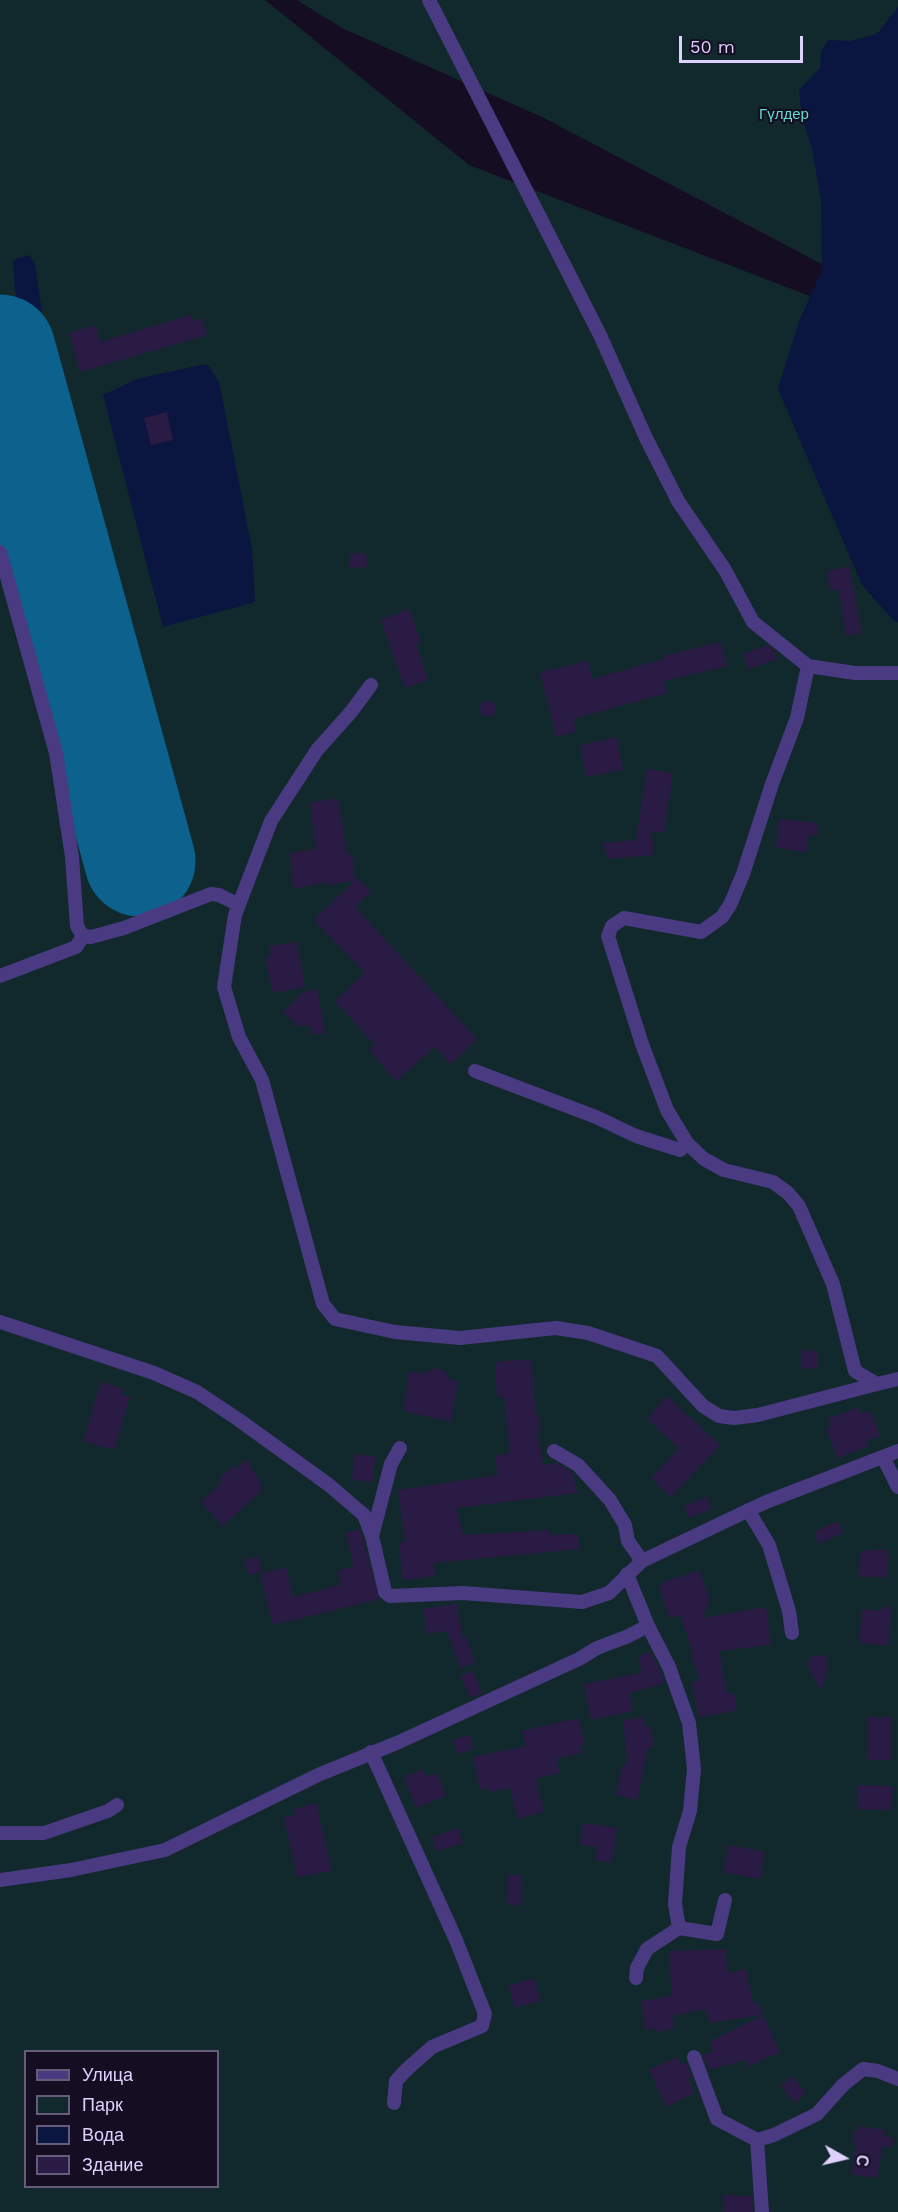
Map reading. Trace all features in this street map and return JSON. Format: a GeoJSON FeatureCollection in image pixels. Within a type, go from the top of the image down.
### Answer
{"type":"FeatureCollection","features":[{"type":"Feature","properties":{"kind":"street"},"geometry":{"type":"LineString","coordinates":[[429,0],[600,335],[646,438],[678,501],[724,570],[753,622],[808,666],[855,674],[898,673]]}},
{"type":"Feature","properties":{"kind":"street"},"geometry":{"type":"LineString","coordinates":[[0,552],[56,753],[72,857],[75,917],[83,936]]}},
{"type":"Feature","properties":{"kind":"street"},"geometry":{"type":"LineString","coordinates":[[808,666],[797,718],[772,784],[743,874],[730,905],[722,917],[701,932],[624,918],[612,926],[608,936],[642,1044],[667,1110],[687,1143],[704,1159],[724,1170],[773,1182],[788,1193],[799,1206],[833,1284],[855,1371],[877,1384]]}},
{"type":"Feature","properties":{"kind":"street"},"geometry":{"type":"LineString","coordinates":[[371,685],[351,712],[317,750],[271,821],[239,905],[230,938],[224,987],[239,1037],[262,1080],[323,1304],[335,1319],[395,1332],[460,1338],[556,1328],[588,1333],[657,1356],[703,1406],[720,1416],[758,1415],[898,1379]]}},
{"type":"Feature","properties":{"kind":"street"},"geometry":{"type":"LineString","coordinates":[[83,936],[91,937],[124,928],[211,894],[219,895],[239,905]]}},
{"type":"Feature","properties":{"kind":"street"},"geometry":{"type":"LineString","coordinates":[[0,976],[76,947],[83,936]]}},
{"type":"Feature","properties":{"kind":"street"},"geometry":{"type":"LineString","coordinates":[[475,1071],[577,1109],[646,1140],[680,1149],[687,1143]]}},
{"type":"Feature","properties":{"kind":"street"},"geometry":{"type":"LineString","coordinates":[[0,1322],[145,1370],[197,1392],[328,1485],[364,1515],[372,1536],[385,1592],[390,1596],[463,1593],[582,1602],[609,1593],[642,1561],[748,1510],[898,1451]]}},
{"type":"Feature","properties":{"kind":"street"},"geometry":{"type":"LineString","coordinates":[[372,1536],[391,1464],[400,1448]]}},
{"type":"Feature","properties":{"kind":"street"},"geometry":{"type":"LineString","coordinates":[[554,1451],[578,1465],[610,1500],[625,1525],[628,1541],[642,1561]]}},
{"type":"Feature","properties":{"kind":"street"},"geometry":{"type":"LineString","coordinates":[[883,1457],[898,1487]]}},
{"type":"Feature","properties":{"kind":"street"},"geometry":{"type":"LineString","coordinates":[[748,1510],[769,1545],[789,1611],[792,1633]]}},
{"type":"Feature","properties":{"kind":"street"},"geometry":{"type":"LineString","coordinates":[[627,1574],[648,1626],[669,1667],[689,1723],[694,1768],[690,1810],[679,1847],[675,1904],[679,1928]]}},
{"type":"Feature","properties":{"kind":"street"},"geometry":{"type":"LineString","coordinates":[[0,1880],[71,1870],[165,1851],[253,1806],[648,1626]]}},
{"type":"Feature","properties":{"kind":"street"},"geometry":{"type":"LineString","coordinates":[[371,1752],[456,1940],[484,2014],[482,2026],[432,2047],[405,2070],[396,2080],[394,2103]]}},
{"type":"Feature","properties":{"kind":"street"},"geometry":{"type":"LineString","coordinates":[[0,1833],[44,1833],[108,1811],[117,1805]]}},
{"type":"Feature","properties":{"kind":"street"},"geometry":{"type":"LineString","coordinates":[[636,1978],[647,1949],[679,1928],[717,1934],[725,1900]]}},
{"type":"Feature","properties":{"kind":"street"},"geometry":{"type":"LineString","coordinates":[[694,2057],[717,2119],[757,2140],[774,2135],[818,2114],[843,2085],[863,2069],[878,2071],[898,2079]]}},
{"type":"Feature","properties":{"kind":"street"},"geometry":{"type":"LineString","coordinates":[[757,2140],[762,2212]]}},
{"type":"Feature","properties":{"kind":"green space"},"geometry":{"type":"Polygon","coordinates":[[[0,0],[265,0],[469,165],[898,330],[898,2212],[0,2212],[0,0]]]}},
{"type":"Feature","properties":{"kind":"green space","name":"Гүлдер"},"geometry":{"type":"Polygon","coordinates":[[[297,0],[898,0],[898,304],[544,118],[342,28],[297,0]]]}},
{"type":"Feature","properties":{"kind":"water"},"geometry":{"type":"Polygon","coordinates":[[[898,7],[898,622],[894,621],[862,585],[778,389],[799,321],[822,270],[821,200],[812,149],[802,117],[799,90],[820,68],[821,52],[828,40],[850,41],[877,34],[898,7]]]}},
{"type":"Feature","properties":{"kind":"water"},"geometry":{"type":"Polygon","coordinates":[[[29,255],[35,264],[44,325],[40,330],[25,330],[15,292],[13,260],[29,255]]]}},
{"type":"Feature","properties":{"kind":"water"},"geometry":{"type":"Polygon","coordinates":[[[208,365],[219,382],[252,549],[255,602],[163,627],[103,395],[137,379],[208,365]]]}},
{"type":"Feature","properties":{"kind":"building"},"geometry":{"type":"Polygon","coordinates":[[[191,315],[193,321],[202,318],[207,335],[80,372],[69,333],[96,325],[100,342],[191,315]]]}},
{"type":"Feature","properties":{"kind":"building"},"geometry":{"type":"Polygon","coordinates":[[[167,412],[173,440],[151,445],[144,418],[167,412]]]}},
{"type":"Feature","properties":{"kind":"building"},"geometry":{"type":"Polygon","coordinates":[[[366,553],[367,567],[349,568],[349,554],[366,553]]]}},
{"type":"Feature","properties":{"kind":"building"},"geometry":{"type":"Polygon","coordinates":[[[849,566],[862,633],[846,636],[839,589],[831,591],[826,572],[849,566]]]}},
{"type":"Feature","properties":{"kind":"building"},"geometry":{"type":"Polygon","coordinates":[[[409,609],[421,643],[416,645],[428,680],[405,688],[381,620],[409,609]]]}},
{"type":"Feature","properties":{"kind":"building"},"geometry":{"type":"Polygon","coordinates":[[[721,642],[727,666],[664,681],[667,693],[573,719],[576,732],[556,737],[540,672],[588,661],[592,679],[664,659],[663,656],[721,642]]]}},
{"type":"Feature","properties":{"kind":"building"},"geometry":{"type":"Polygon","coordinates":[[[768,645],[774,650],[777,659],[748,669],[743,654],[768,645]]]}},
{"type":"Feature","properties":{"kind":"building"},"geometry":{"type":"Polygon","coordinates":[[[485,701],[491,701],[496,709],[494,715],[485,717],[480,712],[480,706],[485,701]]]}},
{"type":"Feature","properties":{"kind":"building"},"geometry":{"type":"Polygon","coordinates":[[[617,737],[623,770],[586,777],[580,745],[617,737]]]}},
{"type":"Feature","properties":{"kind":"building"},"geometry":{"type":"Polygon","coordinates":[[[647,769],[673,773],[664,833],[651,831],[654,855],[608,859],[602,843],[636,840],[647,769]]]}},
{"type":"Feature","properties":{"kind":"building"},"geometry":{"type":"Polygon","coordinates":[[[338,798],[347,854],[352,853],[355,880],[357,878],[371,891],[355,907],[477,1039],[451,1064],[435,1047],[396,1081],[369,1050],[375,1045],[335,1001],[365,973],[314,920],[354,881],[325,885],[325,882],[293,889],[290,853],[316,849],[310,803],[338,798]]]}},
{"type":"Feature","properties":{"kind":"building"},"geometry":{"type":"Polygon","coordinates":[[[779,819],[818,823],[817,836],[809,835],[807,852],[776,848],[779,819]]]}},
{"type":"Feature","properties":{"kind":"building"},"geometry":{"type":"Polygon","coordinates":[[[297,942],[305,987],[273,993],[265,957],[271,956],[269,946],[297,942]]]}},
{"type":"Feature","properties":{"kind":"building"},"geometry":{"type":"Polygon","coordinates":[[[317,989],[325,1033],[312,1035],[310,1025],[299,1027],[283,1012],[303,992],[317,989]]]}},
{"type":"Feature","properties":{"kind":"building"},"geometry":{"type":"Polygon","coordinates":[[[801,1350],[818,1351],[818,1369],[801,1368],[801,1350]]]}},
{"type":"Feature","properties":{"kind":"building"},"geometry":{"type":"Polygon","coordinates":[[[531,1359],[536,1415],[539,1414],[541,1430],[537,1431],[543,1465],[557,1463],[572,1472],[577,1493],[457,1508],[463,1535],[549,1530],[549,1535],[578,1534],[579,1549],[434,1563],[435,1576],[403,1580],[399,1543],[405,1542],[398,1490],[498,1475],[495,1456],[510,1453],[504,1397],[497,1397],[495,1362],[531,1359]]]}},
{"type":"Feature","properties":{"kind":"building"},"geometry":{"type":"Polygon","coordinates":[[[434,1368],[444,1370],[450,1380],[458,1381],[451,1422],[403,1411],[409,1372],[426,1373],[434,1368]]]}},
{"type":"Feature","properties":{"kind":"building"},"geometry":{"type":"Polygon","coordinates":[[[101,1382],[123,1389],[122,1394],[130,1397],[114,1450],[83,1441],[101,1382]]]}},
{"type":"Feature","properties":{"kind":"building"},"geometry":{"type":"Polygon","coordinates":[[[667,1396],[720,1445],[671,1497],[651,1478],[679,1448],[647,1419],[667,1396]]]}},
{"type":"Feature","properties":{"kind":"building"},"geometry":{"type":"Polygon","coordinates":[[[859,1407],[861,1414],[870,1411],[880,1436],[867,1441],[869,1446],[837,1458],[826,1428],[831,1426],[828,1419],[859,1407]]]}},
{"type":"Feature","properties":{"kind":"building"},"geometry":{"type":"Polygon","coordinates":[[[355,1454],[375,1456],[373,1482],[352,1480],[355,1454]]]}},
{"type":"Feature","properties":{"kind":"building"},"geometry":{"type":"Polygon","coordinates":[[[247,1459],[262,1486],[260,1492],[223,1526],[201,1502],[222,1482],[219,1479],[233,1466],[236,1469],[247,1459]]]}},
{"type":"Feature","properties":{"kind":"building"},"geometry":{"type":"Polygon","coordinates":[[[707,1497],[712,1509],[689,1518],[684,1506],[707,1497]]]}},
{"type":"Feature","properties":{"kind":"building"},"geometry":{"type":"Polygon","coordinates":[[[838,1521],[843,1533],[819,1544],[814,1532],[838,1521]]]}},
{"type":"Feature","properties":{"kind":"building"},"geometry":{"type":"Polygon","coordinates":[[[360,1529],[379,1599],[273,1625],[260,1574],[286,1567],[293,1597],[341,1585],[337,1571],[354,1566],[346,1533],[360,1529]]]}},
{"type":"Feature","properties":{"kind":"building"},"geometry":{"type":"Polygon","coordinates":[[[884,1549],[889,1556],[887,1577],[858,1577],[861,1551],[884,1549]]]}},
{"type":"Feature","properties":{"kind":"building"},"geometry":{"type":"Polygon","coordinates":[[[258,1556],[262,1572],[248,1575],[244,1560],[258,1556]]]}},
{"type":"Feature","properties":{"kind":"building"},"geometry":{"type":"Polygon","coordinates":[[[699,1570],[710,1600],[702,1618],[766,1607],[771,1645],[719,1651],[727,1694],[734,1693],[737,1710],[699,1718],[691,1682],[700,1680],[690,1654],[693,1653],[680,1615],[670,1619],[659,1588],[664,1582],[699,1570]]]}},
{"type":"Feature","properties":{"kind":"building"},"geometry":{"type":"Polygon","coordinates":[[[457,1604],[462,1637],[466,1636],[475,1663],[460,1668],[447,1631],[427,1634],[423,1609],[457,1604]]]}},
{"type":"Feature","properties":{"kind":"building"},"geometry":{"type":"Polygon","coordinates":[[[892,1605],[888,1646],[859,1643],[862,1611],[867,1609],[878,1611],[892,1605]]]}},
{"type":"Feature","properties":{"kind":"building"},"geometry":{"type":"Polygon","coordinates":[[[651,1652],[665,1683],[629,1693],[633,1711],[591,1720],[584,1684],[642,1673],[638,1656],[651,1652]]]}},
{"type":"Feature","properties":{"kind":"building"},"geometry":{"type":"Polygon","coordinates":[[[826,1655],[828,1668],[821,1690],[807,1665],[812,1656],[826,1655]]]}},
{"type":"Feature","properties":{"kind":"building"},"geometry":{"type":"Polygon","coordinates":[[[473,1671],[482,1693],[470,1698],[460,1676],[473,1671]]]}},
{"type":"Feature","properties":{"kind":"building"},"geometry":{"type":"Polygon","coordinates":[[[643,1717],[645,1727],[651,1727],[654,1747],[648,1748],[637,1800],[616,1795],[623,1763],[628,1765],[623,1720],[643,1717]]]}},
{"type":"Feature","properties":{"kind":"building"},"geometry":{"type":"Polygon","coordinates":[[[868,1717],[891,1717],[891,1760],[867,1760],[868,1717]]]}},
{"type":"Feature","properties":{"kind":"building"},"geometry":{"type":"Polygon","coordinates":[[[579,1718],[585,1745],[580,1746],[582,1753],[556,1759],[560,1773],[536,1779],[544,1812],[518,1819],[510,1788],[490,1792],[489,1788],[480,1790],[473,1757],[526,1746],[522,1731],[579,1718]]]}},
{"type":"Feature","properties":{"kind":"building"},"geometry":{"type":"Polygon","coordinates":[[[469,1735],[474,1749],[458,1754],[453,1740],[469,1735]]]}},
{"type":"Feature","properties":{"kind":"building"},"geometry":{"type":"Polygon","coordinates":[[[423,1769],[426,1777],[437,1773],[446,1796],[416,1808],[404,1777],[423,1769]]]}},
{"type":"Feature","properties":{"kind":"building"},"geometry":{"type":"Polygon","coordinates":[[[858,1785],[893,1786],[892,1810],[857,1809],[858,1785]]]}},
{"type":"Feature","properties":{"kind":"building"},"geometry":{"type":"Polygon","coordinates":[[[316,1803],[332,1871],[297,1877],[284,1817],[295,1815],[294,1809],[316,1803]]]}},
{"type":"Feature","properties":{"kind":"building"},"geometry":{"type":"Polygon","coordinates":[[[583,1823],[617,1828],[612,1862],[595,1860],[597,1847],[580,1844],[583,1823]]]}},
{"type":"Feature","properties":{"kind":"building"},"geometry":{"type":"Polygon","coordinates":[[[458,1828],[463,1843],[436,1851],[432,1837],[458,1828]]]}},
{"type":"Feature","properties":{"kind":"building"},"geometry":{"type":"Polygon","coordinates":[[[728,1845],[765,1852],[760,1879],[723,1872],[728,1845]]]}},
{"type":"Feature","properties":{"kind":"building"},"geometry":{"type":"Polygon","coordinates":[[[508,1875],[522,1875],[521,1905],[507,1905],[508,1875]]]}},
{"type":"Feature","properties":{"kind":"building"},"geometry":{"type":"Polygon","coordinates":[[[726,1949],[727,1973],[746,1969],[753,2003],[758,2003],[763,2015],[709,2023],[706,2009],[672,2016],[674,2029],[656,2032],[656,2028],[645,2030],[641,2001],[671,1996],[670,1951],[726,1949]]]}},
{"type":"Feature","properties":{"kind":"building"},"geometry":{"type":"Polygon","coordinates":[[[534,1978],[541,2001],[515,2008],[508,1986],[534,1978]]]}},
{"type":"Feature","properties":{"kind":"building"},"geometry":{"type":"Polygon","coordinates":[[[763,2015],[780,2052],[748,2067],[745,2060],[709,2070],[703,2055],[713,2052],[710,2041],[763,2015]]]}},
{"type":"Feature","properties":{"kind":"building"},"geometry":{"type":"Polygon","coordinates":[[[677,2057],[681,2065],[686,2062],[692,2077],[688,2079],[695,2093],[666,2107],[649,2070],[677,2057]]]}},
{"type":"Feature","properties":{"kind":"building"},"geometry":{"type":"Polygon","coordinates":[[[792,2076],[806,2093],[795,2103],[781,2086],[792,2076]]]}},
{"type":"Feature","properties":{"kind":"building"},"geometry":{"type":"Polygon","coordinates":[[[859,2126],[885,2130],[884,2136],[894,2138],[892,2148],[882,2147],[877,2178],[851,2174],[856,2143],[852,2143],[854,2130],[858,2131],[859,2126]]]}},
{"type":"Feature","properties":{"kind":"building"},"geometry":{"type":"Polygon","coordinates":[[[724,2195],[752,2196],[753,2212],[723,2212],[724,2195]]]}},
{"type":"Feature","properties":{"kind":"runway"},"geometry":{"type":"LineString","coordinates":[[0,350],[140,861]]}}]}
